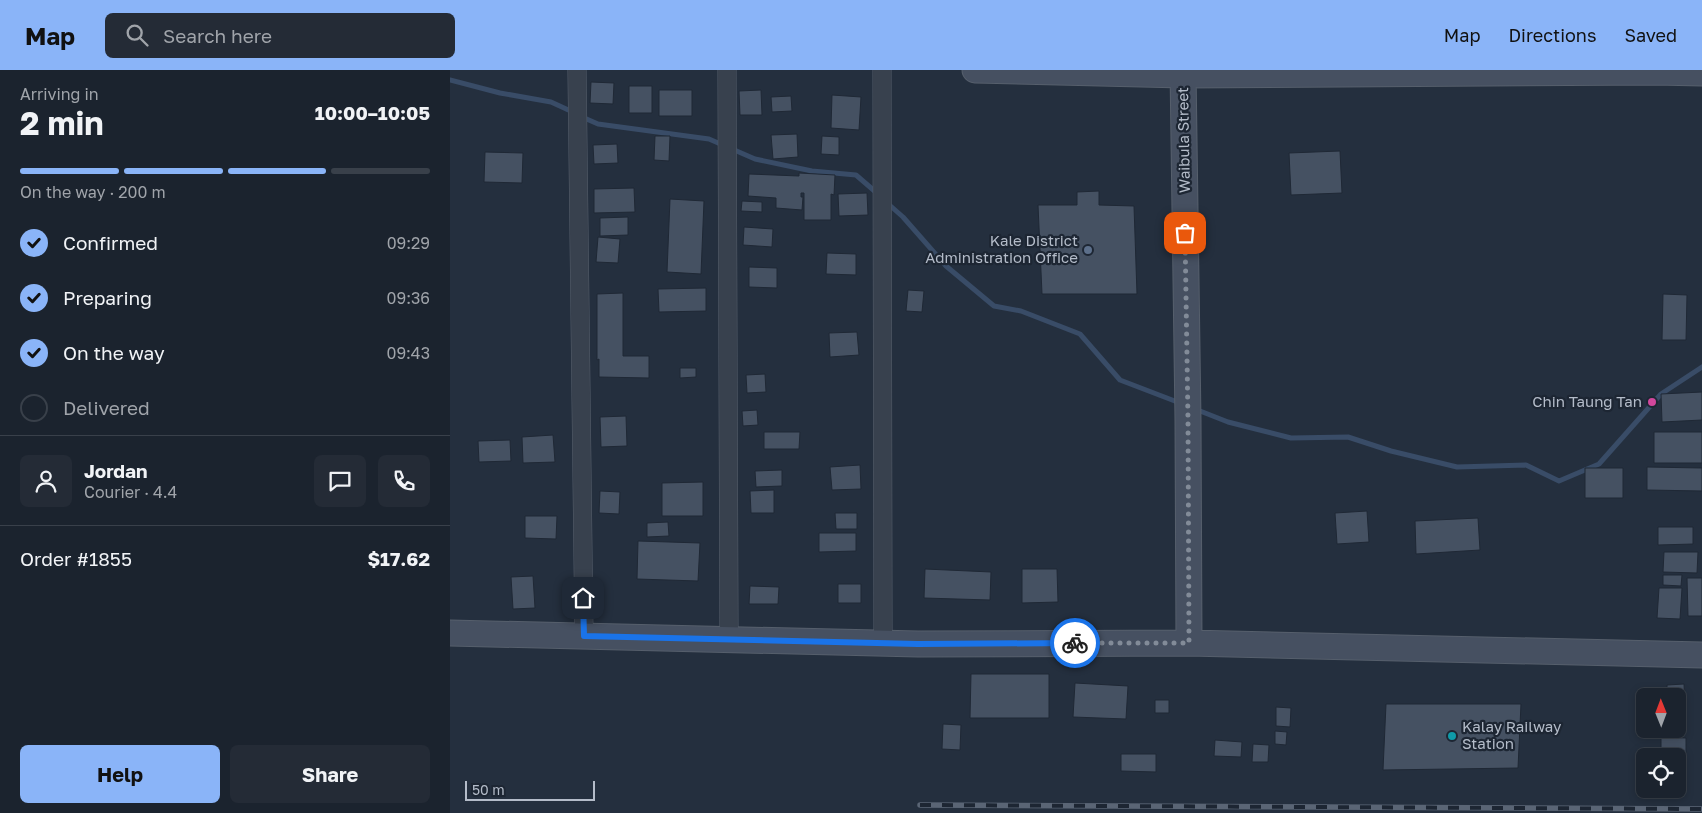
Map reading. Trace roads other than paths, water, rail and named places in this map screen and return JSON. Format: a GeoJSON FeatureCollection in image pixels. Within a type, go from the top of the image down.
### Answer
{"type":"FeatureCollection","features":[{"type":"Feature","properties":{"kind":"street"},"geometry":{"type":"LineString","coordinates":[[578,70],[584,636]]}},
{"type":"Feature","properties":{"kind":"street"},"geometry":{"type":"LineString","coordinates":[[727,70],[729,640]]}},
{"type":"Feature","properties":{"kind":"street"},"geometry":{"type":"LineString","coordinates":[[882,70],[883,643]]}},
{"type":"Feature","properties":{"kind":"street"},"geometry":{"type":"LineString","coordinates":[[976,70],[1183,72],[1639,71],[1702,73]]}},
{"type":"Feature","properties":{"kind":"street","name":"Waibula Street"},"geometry":{"type":"LineString","coordinates":[[1183,72],[1188,390],[1189,643]]}},
{"type":"Feature","properties":{"kind":"street"},"geometry":{"type":"LineString","coordinates":[[450,633],[883,643],[1189,643],[1702,654]]}},
{"type":"Feature","properties":{"kind":"waterway"},"geometry":{"type":"LineString","coordinates":[[450,80],[500,93],[551,102],[575,113]]}},
{"type":"Feature","properties":{"kind":"waterway"},"geometry":{"type":"LineString","coordinates":[[582,117],[598,124],[709,139],[755,159],[812,171],[856,175],[878,194]]}},
{"type":"Feature","properties":{"kind":"waterway"},"geometry":{"type":"LineString","coordinates":[[886,202],[903,217],[946,266],[994,306],[1021,311],[1080,334],[1120,380],[1180,403]]}},
{"type":"Feature","properties":{"kind":"waterway"},"geometry":{"type":"LineString","coordinates":[[1195,409],[1228,422],[1291,438],[1348,437],[1391,451],[1457,467],[1526,465],[1559,481],[1599,464],[1661,394],[1702,367]]}},
{"type":"Feature","properties":{"kind":"railway"},"geometry":{"type":"LineString","coordinates":[[920,805],[1702,809]]}},
{"type":"Feature","properties":{"kind":"place","name":"Kale District Administration Office"},"geometry":{"type":"Point","coordinates":[1088,250]}},
{"type":"Feature","properties":{"kind":"place","name":"Chin Taung Tan"},"geometry":{"type":"Point","coordinates":[1652,402]}},
{"type":"Feature","properties":{"kind":"place","name":"Kalay Railway Station"},"geometry":{"type":"Point","coordinates":[1452,736]}}]}
